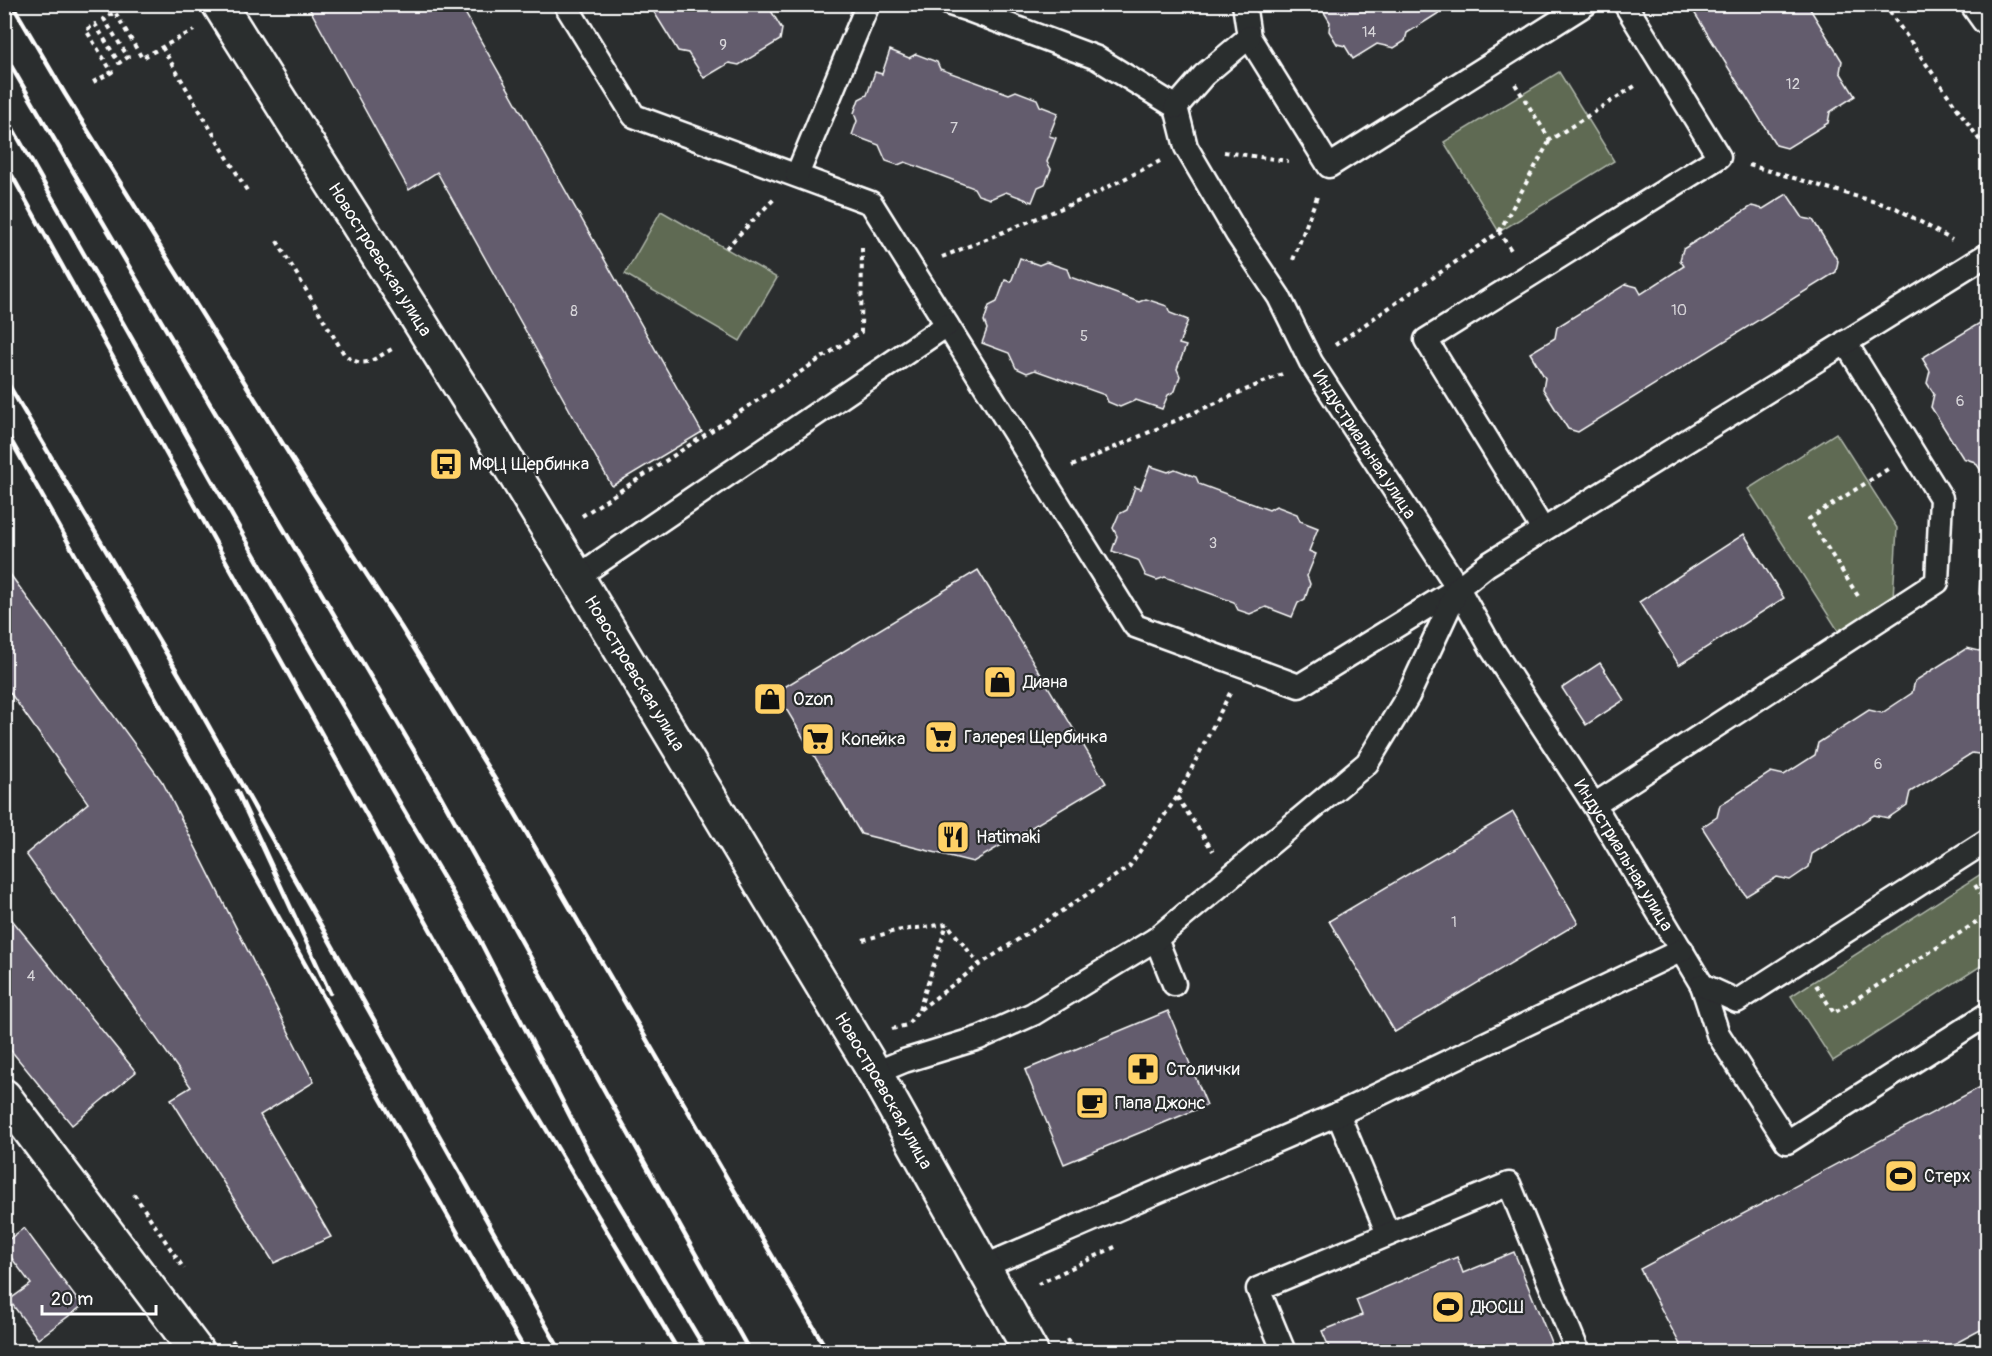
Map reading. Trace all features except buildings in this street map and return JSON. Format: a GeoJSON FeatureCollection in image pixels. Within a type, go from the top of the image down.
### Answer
{"type":"FeatureCollection","features":[{"type":"Feature","properties":{"kind":"street"},"geometry":{"type":"LineString","coordinates":[[1978,4],[1988,18]]}},
{"type":"Feature","properties":{"kind":"street","name":"Новостроевская улица"},"geometry":{"type":"LineString","coordinates":[[212,15],[376,256],[491,435],[875,1073],[985,1266],[1031,1352]]}},
{"type":"Feature","properties":{"kind":"street"},"geometry":{"type":"LineString","coordinates":[[4,1096],[197,1352]]}},
{"type":"Feature","properties":{"kind":"lane"},"geometry":{"type":"LineString","coordinates":[[565,4],[634,116],[871,203],[1136,626],[1299,686],[1458,588],[1487,565],[1985,255]]}},
{"type":"Feature","properties":{"kind":"lane"},"geometry":{"type":"LineString","coordinates":[[797,175],[868,4]]}},
{"type":"Feature","properties":{"kind":"lane"},"geometry":{"type":"LineString","coordinates":[[950,4],[1097,58],[1176,107],[1204,75],[1249,37]]}},
{"type":"Feature","properties":{"kind":"lane"},"geometry":{"type":"LineString","coordinates":[[1244,4],[1249,37],[1329,166],[1586,4]]}},
{"type":"Feature","properties":{"kind":"lane"},"geometry":{"type":"LineString","coordinates":[[1543,530],[1426,340],[1719,157],[1625,4]]}},
{"type":"Feature","properties":{"kind":"lane","name":"Индустриальная улица"},"geometry":{"type":"LineString","coordinates":[[1176,107],[1186,147],[1237,234],[1279,297],[1311,362],[1458,588],[1492,649],[1594,805],[1702,985],[1718,1034],[1787,1142],[1988,1014]]}},
{"type":"Feature","properties":{"kind":"lane"},"geometry":{"type":"LineString","coordinates":[[577,577],[947,325]]}},
{"type":"Feature","properties":{"kind":"lane"},"geometry":{"type":"LineString","coordinates":[[1594,805],[1937,582],[1941,498],[1845,342]]}},
{"type":"Feature","properties":{"kind":"lane"},"geometry":{"type":"LineString","coordinates":[[875,1073],[904,1061],[979,1038],[1033,1014],[1156,939],[1367,763],[1408,696],[1458,588]]}},
{"type":"Feature","properties":{"kind":"lane"},"geometry":{"type":"LineString","coordinates":[[1702,985],[1737,1000],[1988,840]]}},
{"type":"Feature","properties":{"kind":"lane"},"geometry":{"type":"LineString","coordinates":[[1156,939],[1174,984]]}},
{"type":"Feature","properties":{"kind":"lane"},"geometry":{"type":"LineString","coordinates":[[985,1266],[1338,1114],[1682,950]]}},
{"type":"Feature","properties":{"kind":"lane"},"geometry":{"type":"LineString","coordinates":[[1338,1114],[1388,1234]]}},
{"type":"Feature","properties":{"kind":"lane"},"geometry":{"type":"LineString","coordinates":[[1284,1352],[1258,1289],[1509,1184],[1578,1352]]}},
{"type":"Feature","properties":{"kind":"path"},"geometry":{"type":"LineString","coordinates":[[1884,4],[1988,152]]}},
{"type":"Feature","properties":{"kind":"path"},"geometry":{"type":"LineString","coordinates":[[93,82],[112,72],[86,30],[95,24],[119,63],[128,57],[104,19],[115,12],[142,57],[212,15]]}},
{"type":"Feature","properties":{"kind":"path"},"geometry":{"type":"LineString","coordinates":[[162,47],[249,194]]}},
{"type":"Feature","properties":{"kind":"path"},"geometry":{"type":"LineString","coordinates":[[1500,59],[1550,140]]}},
{"type":"Feature","properties":{"kind":"path"},"geometry":{"type":"LineString","coordinates":[[1044,479],[1311,362],[1499,232],[1550,140],[1664,68]]}},
{"type":"Feature","properties":{"kind":"path"},"geometry":{"type":"LineString","coordinates":[[913,270],[1084,200],[1186,147],[1329,166],[1279,297]]}},
{"type":"Feature","properties":{"kind":"path"},"geometry":{"type":"LineString","coordinates":[[1719,157],[1896,208],[1985,255]]}},
{"type":"Feature","properties":{"kind":"path"},"geometry":{"type":"LineString","coordinates":[[726,248],[797,175]]}},
{"type":"Feature","properties":{"kind":"path"},"geometry":{"type":"LineString","coordinates":[[581,517],[861,332],[862,199]]}},
{"type":"Feature","properties":{"kind":"path"},"geometry":{"type":"LineString","coordinates":[[1499,232],[1527,277]]}},
{"type":"Feature","properties":{"kind":"path"},"geometry":{"type":"LineString","coordinates":[[277,241],[344,354],[354,362],[364,364],[397,347]]}},
{"type":"Feature","properties":{"kind":"path"},"geometry":{"type":"LineString","coordinates":[[1875,622],[1809,519],[1914,453]]}},
{"type":"Feature","properties":{"kind":"path"},"geometry":{"type":"LineString","coordinates":[[889,1029],[907,1025],[918,1011],[979,964],[1129,867],[1177,797],[1226,705],[1241,665]]}},
{"type":"Feature","properties":{"kind":"path"},"geometry":{"type":"LineString","coordinates":[[1177,797],[1231,876]]}},
{"type":"Feature","properties":{"kind":"path"},"geometry":{"type":"LineString","coordinates":[[1800,960],[1834,1013],[1988,915]]}},
{"type":"Feature","properties":{"kind":"path"},"geometry":{"type":"LineString","coordinates":[[947,924],[979,964]]}},
{"type":"Feature","properties":{"kind":"path"},"geometry":{"type":"LineString","coordinates":[[863,940],[895,931],[947,924]]}},
{"type":"Feature","properties":{"kind":"path"},"geometry":{"type":"LineString","coordinates":[[918,1011],[947,924]]}},
{"type":"Feature","properties":{"kind":"green space"},"geometry":{"type":"Polygon","coordinates":[[[1559,72],[1614,161],[1499,232],[1444,142],[1559,72]]]}},
{"type":"Feature","properties":{"kind":"green space"},"geometry":{"type":"Polygon","coordinates":[[[661,211],[777,278],[740,341],[625,274],[661,211]]]}},
{"type":"Feature","properties":{"kind":"green space"},"geometry":{"type":"Polygon","coordinates":[[[1836,433],[1897,528],[1893,598],[1839,632],[1748,489],[1836,433]]]}},
{"type":"Feature","properties":{"kind":"green space"},"geometry":{"type":"Polygon","coordinates":[[[1987,870],[1987,962],[1833,1061],[1791,996],[1987,870]]]}},
{"type":"Feature","properties":{"kind":"railway"},"geometry":{"type":"LineString","coordinates":[[12,4],[65,94],[314,494],[401,627],[504,794],[828,1352]]}},
{"type":"Feature","properties":{"kind":"railway"},"geometry":{"type":"LineString","coordinates":[[4,54],[439,793],[750,1352]]}},
{"type":"Feature","properties":{"kind":"railway"},"geometry":{"type":"LineString","coordinates":[[4,113],[259,563],[476,933],[591,1157],[707,1352]]}},
{"type":"Feature","properties":{"kind":"railway"},"geometry":{"type":"LineString","coordinates":[[4,161],[471,1003],[679,1352]]}},
{"type":"Feature","properties":{"kind":"railway"},"geometry":{"type":"LineString","coordinates":[[4,377],[198,707],[561,1352]]}},
{"type":"Feature","properties":{"kind":"railway"},"geometry":{"type":"LineString","coordinates":[[4,428],[370,1080],[526,1352]]}},
{"type":"Feature","properties":{"kind":"railway"},"geometry":{"type":"LineString","coordinates":[[237,791],[330,993]]}},
{"type":"Feature","properties":{"kind":"place","name":"МФЦ Щербинка"},"geometry":{"type":"Point","coordinates":[446,464]}},
{"type":"Feature","properties":{"kind":"place","name":"Диана"},"geometry":{"type":"Point","coordinates":[1000,682]}},
{"type":"Feature","properties":{"kind":"place","name":"Ozon"},"geometry":{"type":"Point","coordinates":[770,699]}},
{"type":"Feature","properties":{"kind":"place","name":"Галерея Щербинка"},"geometry":{"type":"Point","coordinates":[941,737]}},
{"type":"Feature","properties":{"kind":"place","name":"Копейка"},"geometry":{"type":"Point","coordinates":[818,739]}},
{"type":"Feature","properties":{"kind":"place","name":"Hatimaki"},"geometry":{"type":"Point","coordinates":[953,837]}},
{"type":"Feature","properties":{"kind":"place","name":"Столички"},"geometry":{"type":"Point","coordinates":[1143,1069]}},
{"type":"Feature","properties":{"kind":"place","name":"Папа Джонс"},"geometry":{"type":"Point","coordinates":[1092,1103]}},
{"type":"Feature","properties":{"kind":"place","name":"Стерх"},"geometry":{"type":"Point","coordinates":[1901,1176]}},
{"type":"Feature","properties":{"kind":"place","name":"ДЮСШ"},"geometry":{"type":"Point","coordinates":[1448,1307]}}]}
